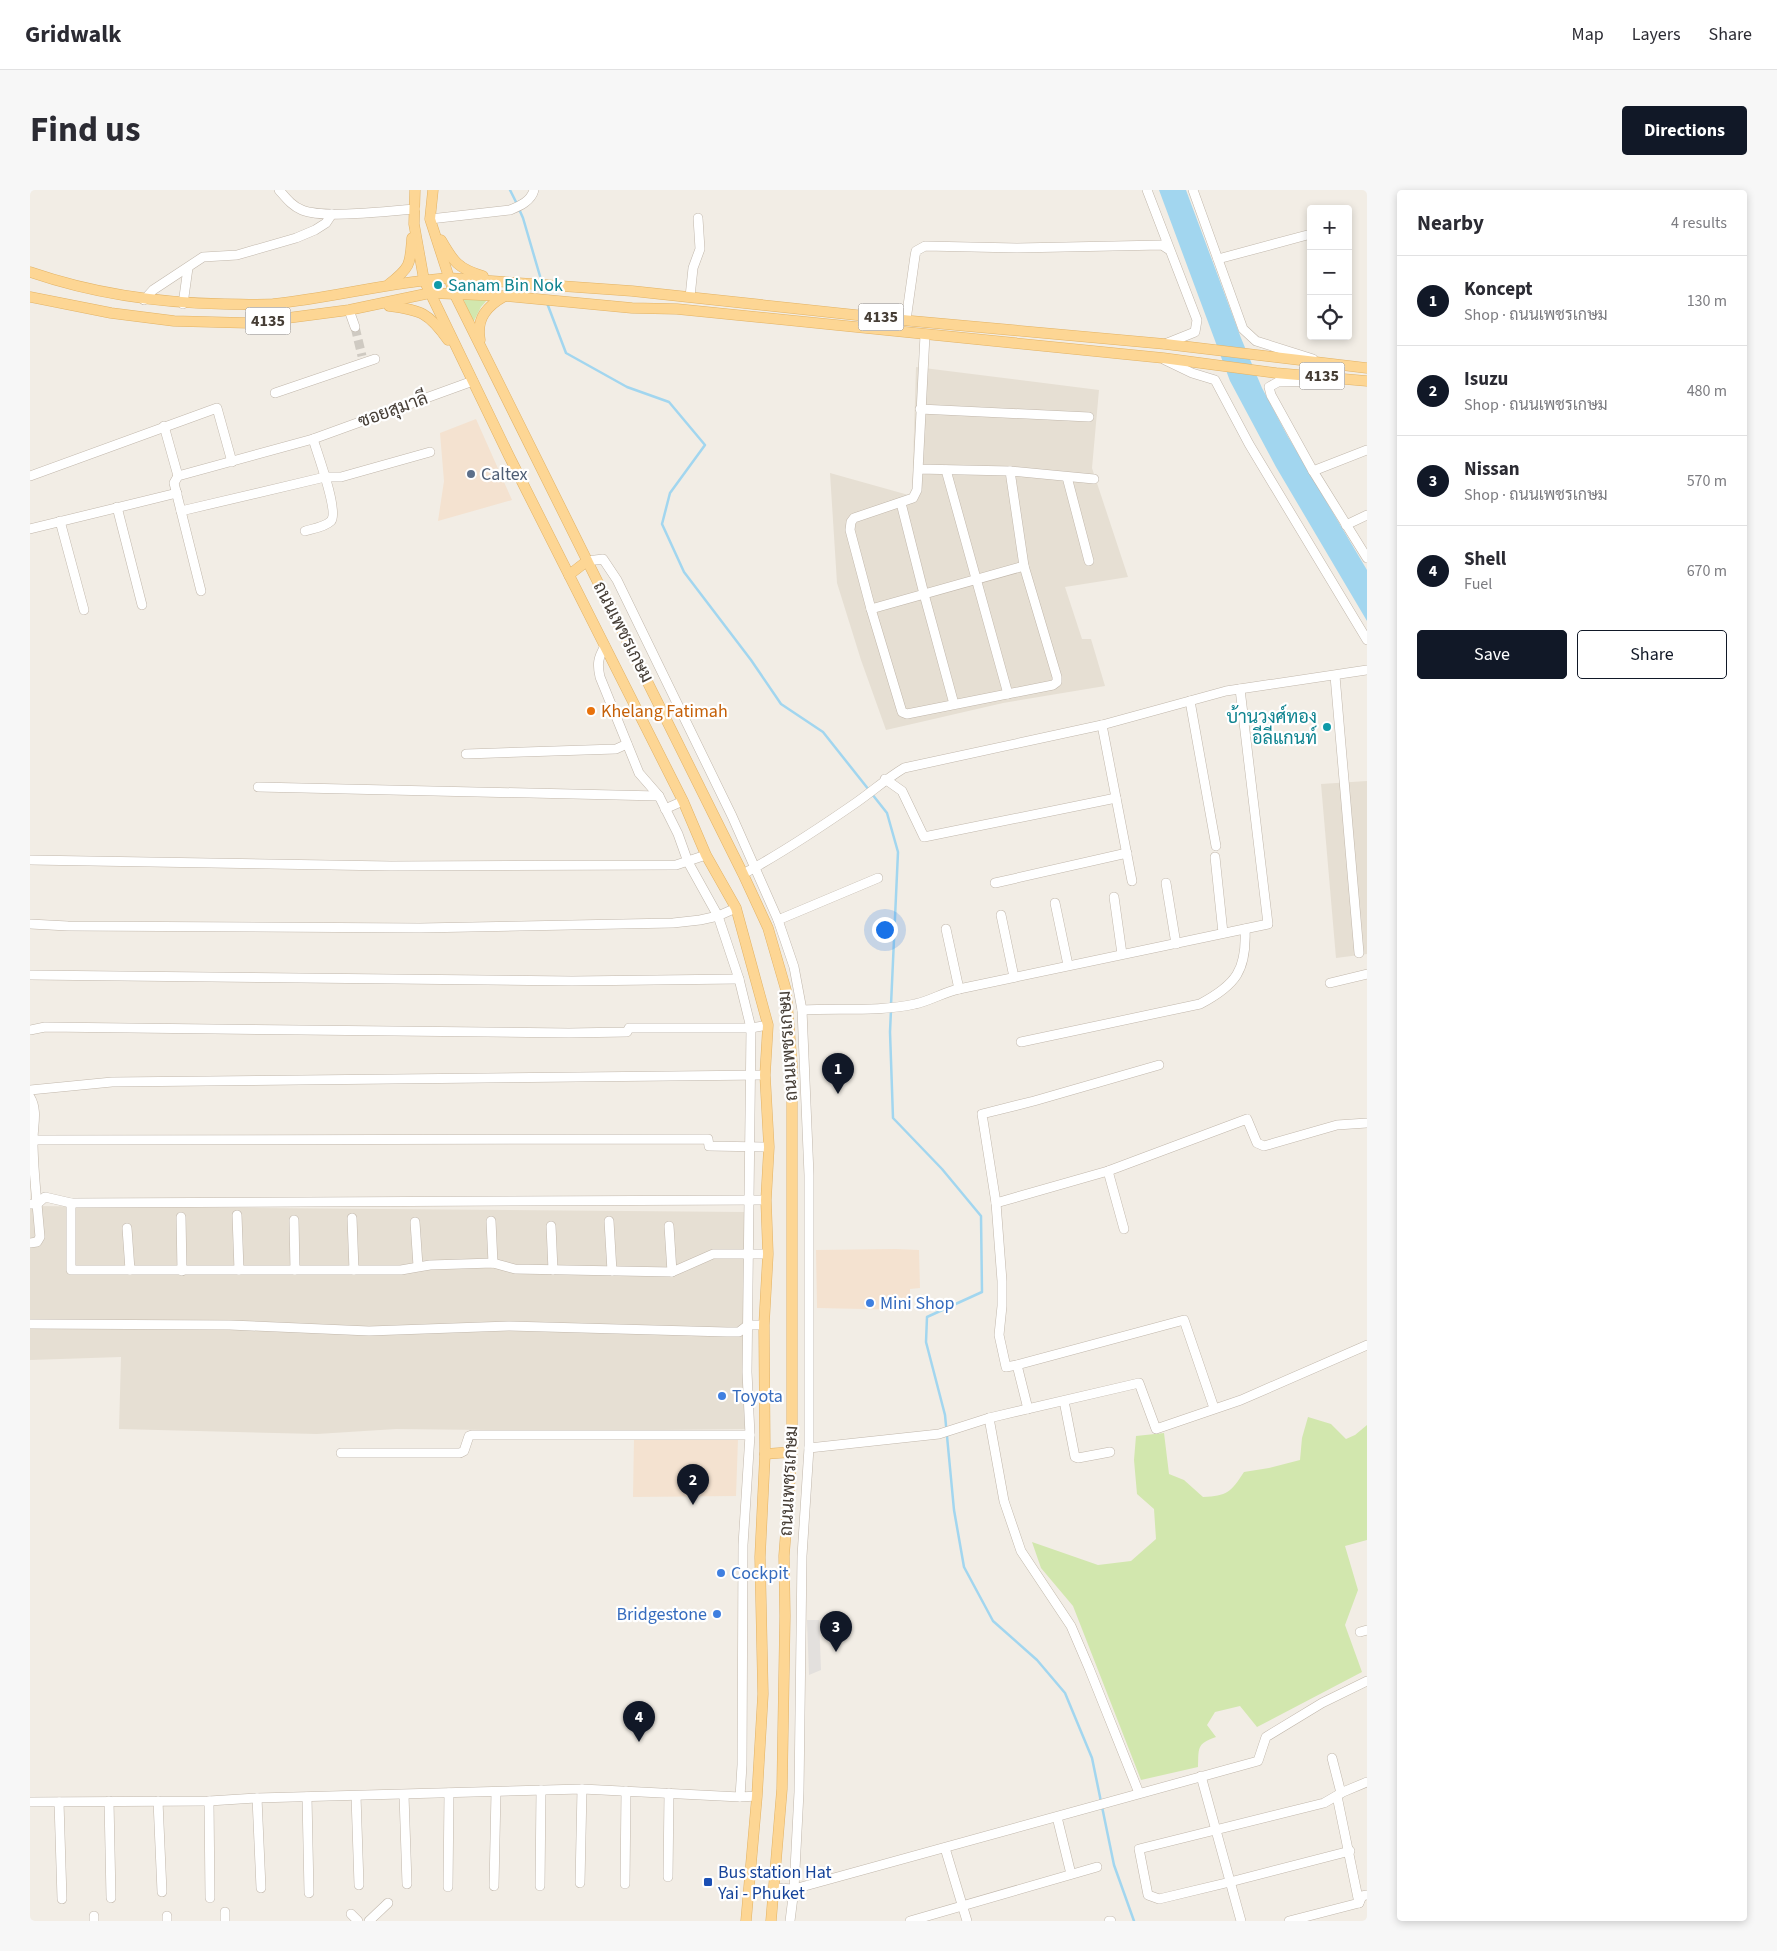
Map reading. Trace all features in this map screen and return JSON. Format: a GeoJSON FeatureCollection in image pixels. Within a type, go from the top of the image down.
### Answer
{"type":"FeatureCollection","features":[{"type":"Feature","properties":{"kind":"main road","name":"ถนนเพชรเกษม"},"geometry":{"type":"LineString","coordinates":[[415,190],[414,224],[424,280],[558,554],[683,801],[706,855],[736,908],[768,1025],[765,1074],[769,1147],[766,1200],[768,1254],[764,1325],[765,1454],[760,1557],[763,1694],[758,1796],[746,1921]]}},
{"type":"Feature","properties":{"kind":"main road","name":"ถนนเพชรเกษม"},"geometry":{"type":"LineString","coordinates":[[432,190],[430,219],[454,293],[743,874],[768,928],[786,990],[792,1064],[792,1452],[784,1556],[782,1789],[771,1921]]}},
{"type":"Feature","properties":{"kind":"main road"},"geometry":{"type":"LineString","coordinates":[[430,219],[454,261],[470,273],[503,282]]}},
{"type":"Feature","properties":{"kind":"main road"},"geometry":{"type":"LineString","coordinates":[[387,286],[402,274],[410,264],[414,224]]}},
{"type":"Feature","properties":{"kind":"main road","name":"4135"},"geometry":{"type":"LineString","coordinates":[[30,272],[144,300],[183,304],[271,304],[424,280],[449,278],[575,287],[1165,344],[1367,368]]}},
{"type":"Feature","properties":{"kind":"main road","name":"4135"},"geometry":{"type":"LineString","coordinates":[[30,297],[111,313],[174,321],[249,323],[349,310],[430,293],[505,296],[632,308],[677,310],[924,336],[1163,358],[1276,373],[1362,380]]}},
{"type":"Feature","properties":{"kind":"main road"},"geometry":{"type":"LineString","coordinates":[[480,346],[479,328],[482,314],[505,296]]}},
{"type":"Feature","properties":{"kind":"main road"},"geometry":{"type":"LineString","coordinates":[[380,304],[412,308],[427,315],[462,360]]}},
{"type":"Feature","properties":{"kind":"main road"},"geometry":{"type":"LineString","coordinates":[[569,575],[587,560]]}},
{"type":"Feature","properties":{"kind":"main road"},"geometry":{"type":"LineString","coordinates":[[765,1454],[792,1452]]}},
{"type":"Feature","properties":{"kind":"street"},"geometry":{"type":"LineString","coordinates":[[279,190],[290,202],[303,210],[332,214],[414,209]]}},
{"type":"Feature","properties":{"kind":"street"},"geometry":{"type":"LineString","coordinates":[[430,219],[510,210],[520,206],[532,197],[534,190]]}},
{"type":"Feature","properties":{"kind":"street"},"geometry":{"type":"LineString","coordinates":[[1147,190],[1196,320],[1195,332],[1165,344]]}},
{"type":"Feature","properties":{"kind":"street"},"geometry":{"type":"LineString","coordinates":[[1193,190],[1243,329],[1256,341],[1328,364]]}},
{"type":"Feature","properties":{"kind":"street"},"geometry":{"type":"LineString","coordinates":[[144,300],[153,290],[203,257],[237,255],[296,238],[326,223],[332,214]]}},
{"type":"Feature","properties":{"kind":"street"},"geometry":{"type":"LineString","coordinates":[[690,297],[693,268],[700,249],[698,218]]}},
{"type":"Feature","properties":{"kind":"street"},"geometry":{"type":"LineString","coordinates":[[1218,259],[1307,235]]}},
{"type":"Feature","properties":{"kind":"street"},"geometry":{"type":"LineString","coordinates":[[906,320],[916,251],[924,246],[1017,248],[1162,245],[1168,249]]}},
{"type":"Feature","properties":{"kind":"street"},"geometry":{"type":"LineString","coordinates":[[183,304],[188,268]]}},
{"type":"Feature","properties":{"kind":"street"},"geometry":{"type":"LineString","coordinates":[[349,310],[355,327]]}},
{"type":"Feature","properties":{"kind":"street"},"geometry":{"type":"LineString","coordinates":[[924,336],[917,490],[913,498],[854,518],[851,522],[850,530],[871,610],[902,712],[906,714],[1053,685],[1057,682],[1024,566],[1010,472]]}},
{"type":"Feature","properties":{"kind":"street"},"geometry":{"type":"LineString","coordinates":[[353,366],[362,356]]}},
{"type":"Feature","properties":{"kind":"street"},"geometry":{"type":"LineString","coordinates":[[1163,358],[1192,373],[1215,380],[1249,444],[1367,640]]}},
{"type":"Feature","properties":{"kind":"street"},"geometry":{"type":"LineString","coordinates":[[275,392],[375,359]]}},
{"type":"Feature","properties":{"kind":"street"},"geometry":{"type":"LineString","coordinates":[[1362,380],[1278,382],[1269,387],[1271,395],[1313,471],[1367,558]]}},
{"type":"Feature","properties":{"kind":"street","name":"ซอยสุมาลี"},"geometry":{"type":"LineString","coordinates":[[178,476],[313,439],[473,381]]}},
{"type":"Feature","properties":{"kind":"street"},"geometry":{"type":"LineString","coordinates":[[30,476],[217,408],[232,462]]}},
{"type":"Feature","properties":{"kind":"street"},"geometry":{"type":"LineString","coordinates":[[920,409],[1089,417]]}},
{"type":"Feature","properties":{"kind":"street"},"geometry":{"type":"LineString","coordinates":[[164,426],[178,476],[174,483],[201,591]]}},
{"type":"Feature","properties":{"kind":"street"},"geometry":{"type":"LineString","coordinates":[[305,531],[326,524],[331,521],[334,514],[313,439]]}},
{"type":"Feature","properties":{"kind":"street"},"geometry":{"type":"LineString","coordinates":[[1313,471],[1367,450]]}},
{"type":"Feature","properties":{"kind":"street"},"geometry":{"type":"LineString","coordinates":[[181,511],[325,477],[341,477],[430,452]]}},
{"type":"Feature","properties":{"kind":"street"},"geometry":{"type":"LineString","coordinates":[[918,469],[1010,472],[1094,479]]}},
{"type":"Feature","properties":{"kind":"street"},"geometry":{"type":"LineString","coordinates":[[946,470],[1008,694]]}},
{"type":"Feature","properties":{"kind":"street"},"geometry":{"type":"LineString","coordinates":[[1067,476],[1088,561]]}},
{"type":"Feature","properties":{"kind":"street"},"geometry":{"type":"LineString","coordinates":[[30,529],[177,494]]}},
{"type":"Feature","properties":{"kind":"street"},"geometry":{"type":"LineString","coordinates":[[901,503],[954,704]]}},
{"type":"Feature","properties":{"kind":"street"},"geometry":{"type":"LineString","coordinates":[[117,507],[142,605]]}},
{"type":"Feature","properties":{"kind":"street"},"geometry":{"type":"LineString","coordinates":[[1346,525],[1367,516]]}},
{"type":"Feature","properties":{"kind":"street"},"geometry":{"type":"LineString","coordinates":[[60,521],[84,610]]}},
{"type":"Feature","properties":{"kind":"street"},"geometry":{"type":"LineString","coordinates":[[587,560],[603,559],[617,580],[732,816],[778,920],[794,968],[802,1010],[809,1175],[808,1448],[802,1556],[799,1792],[794,1889],[790,1921]]}},
{"type":"Feature","properties":{"kind":"street"},"geometry":{"type":"LineString","coordinates":[[871,610],[1024,566]]}},
{"type":"Feature","properties":{"kind":"street"},"geometry":{"type":"LineString","coordinates":[[605,646],[599,656],[597,665],[600,678],[639,773],[659,796],[678,834],[688,862],[718,916],[739,979],[751,1028],[747,1372],[750,1436],[742,1545],[742,1756],[740,1796]]}},
{"type":"Feature","properties":{"kind":"street"},"geometry":{"type":"LineString","coordinates":[[743,874],[859,801],[885,779],[904,768],[1102,725],[1240,689],[1367,670]]}},
{"type":"Feature","properties":{"kind":"street"},"geometry":{"type":"LineString","coordinates":[[1335,676],[1359,952]]}},
{"type":"Feature","properties":{"kind":"street"},"geometry":{"type":"LineString","coordinates":[[802,1010],[876,1008],[916,1004],[959,989],[1268,924],[1240,689]]}},
{"type":"Feature","properties":{"kind":"street"},"geometry":{"type":"LineString","coordinates":[[1190,701],[1216,846]]}},
{"type":"Feature","properties":{"kind":"street"},"geometry":{"type":"LineString","coordinates":[[1102,725],[1132,881]]}},
{"type":"Feature","properties":{"kind":"street"},"geometry":{"type":"LineString","coordinates":[[466,754],[616,749],[627,744]]}},
{"type":"Feature","properties":{"kind":"street"},"geometry":{"type":"LineString","coordinates":[[885,779],[902,791],[924,837],[1116,798]]}},
{"type":"Feature","properties":{"kind":"street"},"geometry":{"type":"LineString","coordinates":[[258,787],[659,796]]}},
{"type":"Feature","properties":{"kind":"street"},"geometry":{"type":"LineString","coordinates":[[665,809],[683,801]]}},
{"type":"Feature","properties":{"kind":"street"},"geometry":{"type":"LineString","coordinates":[[995,883],[1127,853]]}},
{"type":"Feature","properties":{"kind":"street"},"geometry":{"type":"LineString","coordinates":[[30,860],[391,866],[676,865],[706,855]]}},
{"type":"Feature","properties":{"kind":"street"},"geometry":{"type":"LineString","coordinates":[[1214,857],[1223,933]]}},
{"type":"Feature","properties":{"kind":"street"},"geometry":{"type":"LineString","coordinates":[[778,920],[878,878]]}},
{"type":"Feature","properties":{"kind":"street"},"geometry":{"type":"LineString","coordinates":[[1166,882],[1176,944]]}},
{"type":"Feature","properties":{"kind":"street"},"geometry":{"type":"LineString","coordinates":[[1114,897],[1122,954]]}},
{"type":"Feature","properties":{"kind":"street"},"geometry":{"type":"LineString","coordinates":[[1055,903],[1068,965]]}},
{"type":"Feature","properties":{"kind":"street"},"geometry":{"type":"LineString","coordinates":[[30,924],[68,926],[420,928],[673,923],[692,922],[718,916],[736,908]]}},
{"type":"Feature","properties":{"kind":"street"},"geometry":{"type":"LineString","coordinates":[[1001,915],[1014,977]]}},
{"type":"Feature","properties":{"kind":"street"},"geometry":{"type":"LineString","coordinates":[[946,929],[959,989]]}},
{"type":"Feature","properties":{"kind":"street"},"geometry":{"type":"LineString","coordinates":[[1021,1042],[1200,1004],[1224,988],[1237,975],[1245,957],[1245,929]]}},
{"type":"Feature","properties":{"kind":"street"},"geometry":{"type":"LineString","coordinates":[[1330,983],[1367,974]]}},
{"type":"Feature","properties":{"kind":"street"},"geometry":{"type":"LineString","coordinates":[[30,975],[572,981],[739,979]]}},
{"type":"Feature","properties":{"kind":"street"},"geometry":{"type":"LineString","coordinates":[[30,1030],[45,1027],[569,1033],[627,1032],[629,1028],[751,1028],[768,1025]]}},
{"type":"Feature","properties":{"kind":"street"},"geometry":{"type":"LineString","coordinates":[[792,1064],[804,1063]]}},
{"type":"Feature","properties":{"kind":"street"},"geometry":{"type":"LineString","coordinates":[[1158,1065],[982,1114],[996,1203],[1002,1281],[999,1335],[1006,1367],[1184,1320],[1214,1408]]}},
{"type":"Feature","properties":{"kind":"street"},"geometry":{"type":"LineString","coordinates":[[30,1090],[112,1082],[765,1074]]}},
{"type":"Feature","properties":{"kind":"street"},"geometry":{"type":"LineString","coordinates":[[30,1097],[33,1102],[35,1119],[33,1140],[33,1204],[40,1236],[37,1242],[30,1243]]}},
{"type":"Feature","properties":{"kind":"street"},"geometry":{"type":"LineString","coordinates":[[996,1203],[1108,1171],[1247,1119],[1257,1143],[1264,1146],[1337,1125],[1367,1123]]}},
{"type":"Feature","properties":{"kind":"street"},"geometry":{"type":"LineString","coordinates":[[33,1140],[708,1139],[709,1146],[769,1147]]}},
{"type":"Feature","properties":{"kind":"street"},"geometry":{"type":"LineString","coordinates":[[1108,1171],[1124,1229]]}},
{"type":"Feature","properties":{"kind":"street"},"geometry":{"type":"LineString","coordinates":[[33,1204],[45,1197],[71,1203],[766,1200]]}},
{"type":"Feature","properties":{"kind":"street"},"geometry":{"type":"LineString","coordinates":[[71,1203],[71,1270],[401,1270],[418,1266],[493,1263],[515,1269],[672,1272],[713,1254],[768,1254]]}},
{"type":"Feature","properties":{"kind":"street"},"geometry":{"type":"LineString","coordinates":[[237,1215],[239,1270]]}},
{"type":"Feature","properties":{"kind":"street"},"geometry":{"type":"LineString","coordinates":[[180,1217],[182,1270]]}},
{"type":"Feature","properties":{"kind":"street"},"geometry":{"type":"LineString","coordinates":[[352,1218],[354,1270]]}},
{"type":"Feature","properties":{"kind":"street"},"geometry":{"type":"LineString","coordinates":[[294,1220],[295,1270]]}},
{"type":"Feature","properties":{"kind":"street"},"geometry":{"type":"LineString","coordinates":[[491,1221],[493,1263]]}},
{"type":"Feature","properties":{"kind":"street"},"geometry":{"type":"LineString","coordinates":[[609,1221],[612,1271]]}},
{"type":"Feature","properties":{"kind":"street"},"geometry":{"type":"LineString","coordinates":[[415,1222],[418,1266]]}},
{"type":"Feature","properties":{"kind":"street"},"geometry":{"type":"LineString","coordinates":[[551,1226],[554,1270]]}},
{"type":"Feature","properties":{"kind":"street"},"geometry":{"type":"LineString","coordinates":[[670,1226],[672,1272]]}},
{"type":"Feature","properties":{"kind":"street"},"geometry":{"type":"LineString","coordinates":[[126,1228],[130,1270]]}},
{"type":"Feature","properties":{"kind":"street"},"geometry":{"type":"LineString","coordinates":[[30,1324],[230,1325],[370,1331],[509,1326],[727,1332],[739,1332],[748,1325],[764,1325]]}},
{"type":"Feature","properties":{"kind":"street"},"geometry":{"type":"LineString","coordinates":[[808,1448],[939,1434],[989,1418],[1139,1383],[1156,1428],[1241,1400],[1367,1345]]}},
{"type":"Feature","properties":{"kind":"street"},"geometry":{"type":"LineString","coordinates":[[1017,1365],[1028,1409]]}},
{"type":"Feature","properties":{"kind":"street"},"geometry":{"type":"LineString","coordinates":[[1064,1401],[1075,1457],[1110,1452]]}},
{"type":"Feature","properties":{"kind":"street"},"geometry":{"type":"LineString","coordinates":[[989,1418],[1004,1501],[1021,1551],[1070,1626],[1090,1668],[1139,1793]]}},
{"type":"Feature","properties":{"kind":"street"},"geometry":{"type":"LineString","coordinates":[[342,1453],[460,1453],[464,1451],[469,1436],[472,1434],[750,1436]]}},
{"type":"Feature","properties":{"kind":"street"},"geometry":{"type":"LineString","coordinates":[[774,1888],[794,1889],[1258,1761],[1266,1737],[1322,1703],[1367,1681]]}},
{"type":"Feature","properties":{"kind":"street"},"geometry":{"type":"LineString","coordinates":[[1332,1758],[1359,1902]]}},
{"type":"Feature","properties":{"kind":"street"},"geometry":{"type":"LineString","coordinates":[[1201,1776],[1240,1921]]}},
{"type":"Feature","properties":{"kind":"street"},"geometry":{"type":"LineString","coordinates":[[1350,1851],[1159,1898],[1148,1895],[1139,1849],[1324,1803],[1339,1794],[1367,1782]]}},
{"type":"Feature","properties":{"kind":"street"},"geometry":{"type":"LineString","coordinates":[[30,1802],[209,1801],[541,1790],[758,1796]]}},
{"type":"Feature","properties":{"kind":"street"},"geometry":{"type":"LineString","coordinates":[[540,1886],[541,1790]]}},
{"type":"Feature","properties":{"kind":"street"},"geometry":{"type":"LineString","coordinates":[[580,1883],[582,1790]]}},
{"type":"Feature","properties":{"kind":"street"},"geometry":{"type":"LineString","coordinates":[[624,1884],[626,1791]]}},
{"type":"Feature","properties":{"kind":"street"},"geometry":{"type":"LineString","coordinates":[[494,1886],[496,1792]]}},
{"type":"Feature","properties":{"kind":"street"},"geometry":{"type":"LineString","coordinates":[[448,1887],[449,1793]]}},
{"type":"Feature","properties":{"kind":"street"},"geometry":{"type":"LineString","coordinates":[[668,1877],[669,1793]]}},
{"type":"Feature","properties":{"kind":"street"},"geometry":{"type":"LineString","coordinates":[[404,1795],[407,1884]]}},
{"type":"Feature","properties":{"kind":"street"},"geometry":{"type":"LineString","coordinates":[[356,1796],[359,1885]]}},
{"type":"Feature","properties":{"kind":"street"},"geometry":{"type":"LineString","coordinates":[[307,1797],[309,1894]]}},
{"type":"Feature","properties":{"kind":"street"},"geometry":{"type":"LineString","coordinates":[[257,1798],[261,1888]]}},
{"type":"Feature","properties":{"kind":"street"},"geometry":{"type":"LineString","coordinates":[[109,1801],[111,1898]]}},
{"type":"Feature","properties":{"kind":"street"},"geometry":{"type":"LineString","coordinates":[[158,1801],[162,1892]]}},
{"type":"Feature","properties":{"kind":"street"},"geometry":{"type":"LineString","coordinates":[[209,1801],[210,1898]]}},
{"type":"Feature","properties":{"kind":"street"},"geometry":{"type":"LineString","coordinates":[[59,1802],[62,1899]]}},
{"type":"Feature","properties":{"kind":"street"},"geometry":{"type":"LineString","coordinates":[[1056,1817],[1071,1874]]}},
{"type":"Feature","properties":{"kind":"street"},"geometry":{"type":"LineString","coordinates":[[945,1848],[967,1921]]}},
{"type":"Feature","properties":{"kind":"street"},"geometry":{"type":"LineString","coordinates":[[910,1921],[1096,1867]]}},
{"type":"Feature","properties":{"kind":"street"},"geometry":{"type":"LineString","coordinates":[[1289,1921],[1359,1902],[1362,1896],[1367,1895]]}},
{"type":"Feature","properties":{"kind":"street"},"geometry":{"type":"LineString","coordinates":[[369,1921],[388,1903]]}},
{"type":"Feature","properties":{"kind":"street"},"geometry":{"type":"LineString","coordinates":[[351,1914],[358,1921]]}},
{"type":"Feature","properties":{"kind":"shaded area"},"geometry":{"type":"Polygon","coordinates":[[[916,367],[1099,390],[1092,468],[1128,577],[1065,587],[1082,639],[1091,639],[1105,686],[1003,703],[886,730],[861,660],[837,583],[830,473],[912,496],[916,367]]]}},
{"type":"Feature","properties":{"kind":"shaded area"},"geometry":{"type":"Polygon","coordinates":[[[476,419],[512,500],[438,521],[444,481],[440,433],[476,419]]]}},
{"type":"Feature","properties":{"kind":"shaded area","name":"บ้านวงศ์ทอง อีลีแกนท์"},"geometry":{"type":"Polygon","coordinates":[[[1367,781],[1367,954],[1336,958],[1321,784],[1367,781]]]}},
{"type":"Feature","properties":{"kind":"shaded area"},"geometry":{"type":"Polygon","coordinates":[[[30,1206],[744,1212],[750,1429],[576,1431],[396,1429],[317,1434],[119,1429],[121,1357],[30,1360],[30,1206]]]}},
{"type":"Feature","properties":{"kind":"shaded area"},"geometry":{"type":"Polygon","coordinates":[[[816,1250],[919,1250],[920,1288],[910,1289],[910,1310],[817,1308],[816,1250]]]}},
{"type":"Feature","properties":{"kind":"shaded area"},"geometry":{"type":"Polygon","coordinates":[[[634,1438],[738,1439],[736,1496],[633,1497],[634,1438]]]}},
{"type":"Feature","properties":{"kind":"shaded area"},"geometry":{"type":"Polygon","coordinates":[[[807,1620],[819,1620],[821,1670],[809,1675],[807,1620]]]}},
{"type":"Feature","properties":{"kind":"green space"},"geometry":{"type":"Polygon","coordinates":[[[463,298],[487,300],[473,323],[463,298]]]}},
{"type":"Feature","properties":{"kind":"green space"},"geometry":{"type":"Polygon","coordinates":[[[1308,1417],[1331,1424],[1346,1439],[1355,1435],[1367,1425],[1367,1540],[1345,1546],[1358,1590],[1345,1625],[1362,1672],[1257,1727],[1240,1706],[1215,1712],[1207,1725],[1216,1737],[1205,1742],[1200,1748],[1198,1767],[1141,1780],[1073,1606],[1041,1568],[1032,1542],[1098,1565],[1131,1561],[1156,1539],[1154,1509],[1137,1494],[1134,1460],[1136,1436],[1164,1433],[1169,1474],[1184,1480],[1203,1497],[1228,1492],[1244,1472],[1300,1460],[1302,1438],[1308,1417]]]}},
{"type":"Feature","properties":{"kind":"water"},"geometry":{"type":"Polygon","coordinates":[[[1159,190],[1186,190],[1241,338],[1262,388],[1287,435],[1367,570],[1367,621],[1276,467],[1230,381],[1159,190]]]}},
{"type":"Feature","properties":{"kind":"waterway"},"geometry":{"type":"LineString","coordinates":[[510,190],[517,204]]}},
{"type":"Feature","properties":{"kind":"waterway"},"geometry":{"type":"LineString","coordinates":[[519,209],[542,283]]}},
{"type":"Feature","properties":{"kind":"waterway"},"geometry":{"type":"LineString","coordinates":[[547,303],[566,353],[627,387],[669,402],[705,445],[670,493],[662,524],[684,572],[751,660],[781,704],[823,732],[869,790]]}},
{"type":"Feature","properties":{"kind":"waterway"},"geometry":{"type":"LineString","coordinates":[[872,794],[887,813],[898,852],[891,1005]]}},
{"type":"Feature","properties":{"kind":"waterway"},"geometry":{"type":"LineString","coordinates":[[891,1010],[893,1118],[942,1169],[981,1216],[982,1292],[927,1317],[926,1342],[945,1415],[954,1510],[964,1567],[993,1621],[1037,1660],[1065,1693],[1092,1758],[1114,1865],[1134,1921]]}},
{"type":"Feature","properties":{"kind":"tunnel"},"geometry":{"type":"LineString","coordinates":[[355,327],[362,356]]}},
{"type":"Feature","properties":{"kind":"place","name":"Sanam Bin Nok"},"geometry":{"type":"Point","coordinates":[438,285]}},
{"type":"Feature","properties":{"kind":"place","name":"Caltex"},"geometry":{"type":"Point","coordinates":[471,474]}},
{"type":"Feature","properties":{"kind":"place","name":"Khelang Fatimah"},"geometry":{"type":"Point","coordinates":[591,711]}},
{"type":"Feature","properties":{"kind":"place","name":"บ้านวงศ์ทอง อีลีแกนท์"},"geometry":{"type":"Point","coordinates":[1327,727]}},
{"type":"Feature","properties":{"kind":"place","name":"Koncept"},"geometry":{"type":"Point","coordinates":[838,1094]}},
{"type":"Feature","properties":{"kind":"place","name":"Mini Shop"},"geometry":{"type":"Point","coordinates":[870,1303]}},
{"type":"Feature","properties":{"kind":"place","name":"Toyota"},"geometry":{"type":"Point","coordinates":[722,1396]}},
{"type":"Feature","properties":{"kind":"place","name":"Isuzu"},"geometry":{"type":"Point","coordinates":[693,1505]}},
{"type":"Feature","properties":{"kind":"place","name":"Cockpit"},"geometry":{"type":"Point","coordinates":[721,1573]}},
{"type":"Feature","properties":{"kind":"place","name":"Bridgestone"},"geometry":{"type":"Point","coordinates":[717,1614]}},
{"type":"Feature","properties":{"kind":"place","name":"Nissan"},"geometry":{"type":"Point","coordinates":[836,1652]}},
{"type":"Feature","properties":{"kind":"place","name":"Shell"},"geometry":{"type":"Point","coordinates":[639,1742]}},
{"type":"Feature","properties":{"kind":"place","name":"Bus station Hat Yai - Phuket"},"geometry":{"type":"Point","coordinates":[708,1882]}}]}
